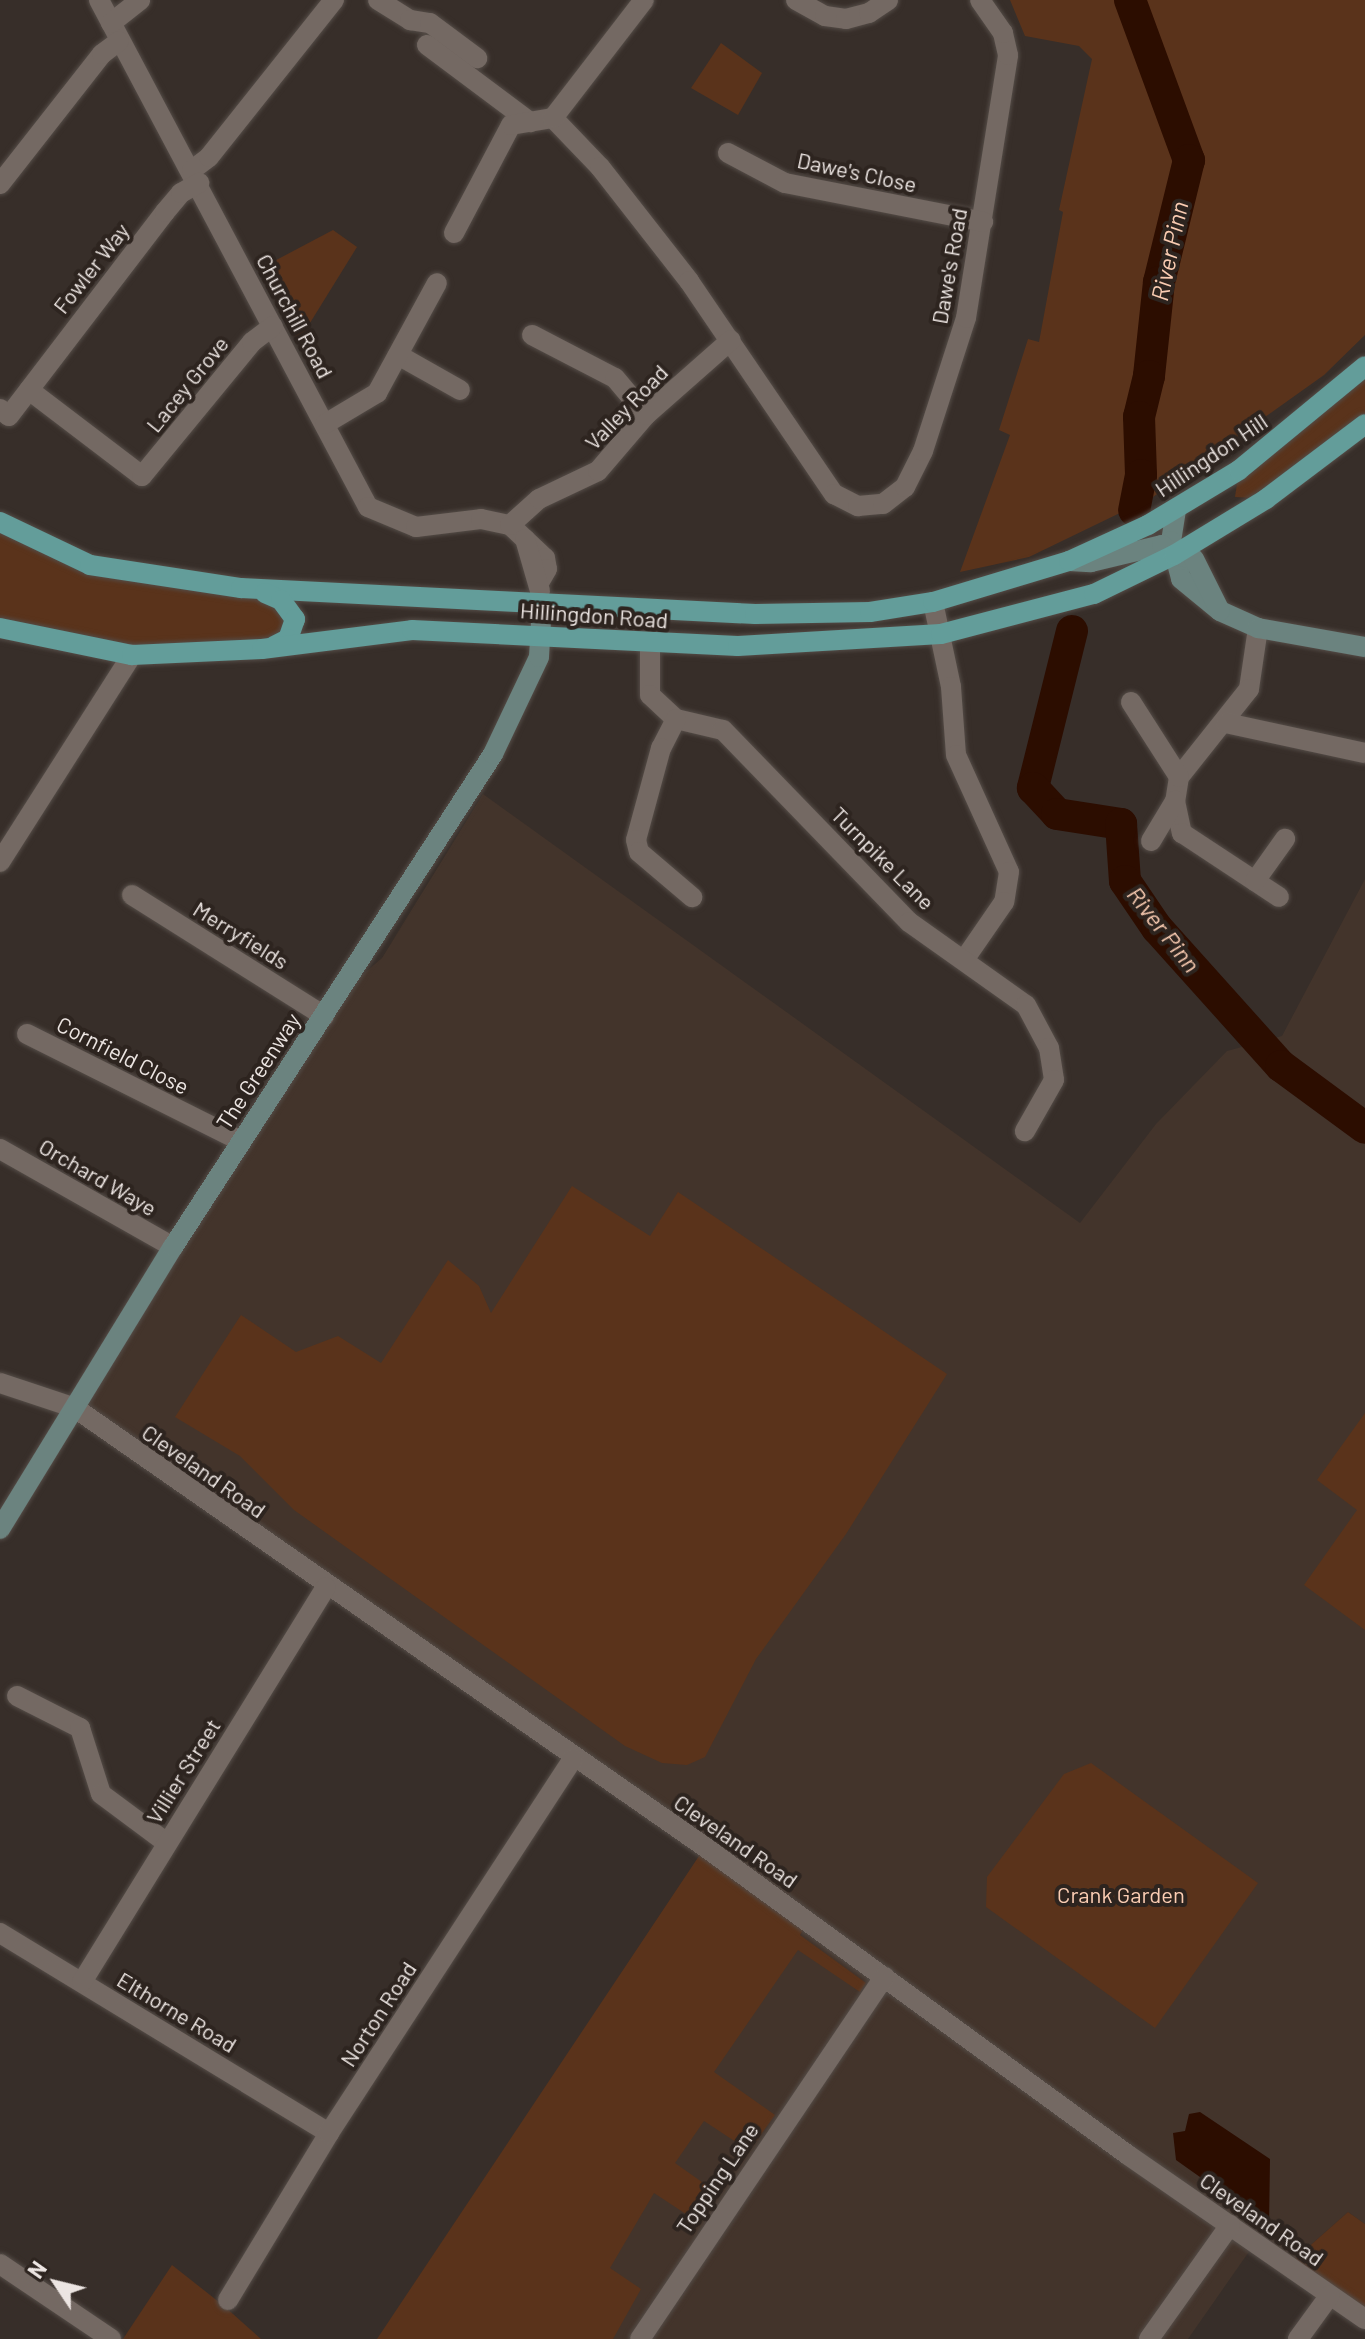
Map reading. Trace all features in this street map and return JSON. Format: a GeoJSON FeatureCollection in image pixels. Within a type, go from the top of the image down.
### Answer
{"type":"FeatureCollection","features":[{"type":"Feature","properties":{"kind":"main road","name":"Hillingdon Hill"},"geometry":{"type":"LineString","coordinates":[[1069,561],[1176,510],[1239,470],[1365,366]]}},
{"type":"Feature","properties":{"kind":"main road"},"geometry":{"type":"LineString","coordinates":[[1174,555],[1266,499],[1365,424]]}},
{"type":"Feature","properties":{"kind":"main road","name":"Hillingdon Road"},"geometry":{"type":"LineString","coordinates":[[0,522],[90,565],[241,588],[540,593],[755,614],[870,612],[933,602],[1069,561]]}},
{"type":"Feature","properties":{"kind":"main road","name":"Hillingdon Road"},"geometry":{"type":"LineString","coordinates":[[0,628],[132,655],[262,649],[412,630],[542,634],[650,645],[769,646],[941,634],[1094,594],[1174,555]]}},
{"type":"Feature","properties":{"kind":"main road"},"geometry":{"type":"LineString","coordinates":[[241,588],[281,600],[295,619],[288,639],[262,649]]}},
{"type":"Feature","properties":{"kind":"street","name":"Churchill Road"},"geometry":{"type":"LineString","coordinates":[[99,0],[196,176],[368,507],[416,527],[481,519],[518,532]]}},
{"type":"Feature","properties":{"kind":"street"},"geometry":{"type":"LineString","coordinates":[[0,184],[102,54],[140,0]]}},
{"type":"Feature","properties":{"kind":"street","name":"Fowler Way"},"geometry":{"type":"LineString","coordinates":[[4,413],[29,390],[165,212],[334,0]]}},
{"type":"Feature","properties":{"kind":"street"},"geometry":{"type":"LineString","coordinates":[[378,0],[410,20],[430,23],[477,58]]}},
{"type":"Feature","properties":{"kind":"street"},"geometry":{"type":"LineString","coordinates":[[454,233],[511,125],[553,118],[644,0]]}},
{"type":"Feature","properties":{"kind":"street"},"geometry":{"type":"LineString","coordinates":[[796,0],[825,16],[846,19],[869,13],[888,0]]}},
{"type":"Feature","properties":{"kind":"street","name":"Dawe's Road"},"geometry":{"type":"LineString","coordinates":[[731,340],[828,487],[858,506],[883,504],[900,494],[923,451],[966,318],[983,222],[1008,55],[1003,33],[980,0]]}},
{"type":"Feature","properties":{"kind":"street"},"geometry":{"type":"LineString","coordinates":[[427,45],[530,122]]}},
{"type":"Feature","properties":{"kind":"street"},"geometry":{"type":"LineString","coordinates":[[553,118],[600,167],[731,340]]}},
{"type":"Feature","properties":{"kind":"street","name":"Dawe's Close"},"geometry":{"type":"LineString","coordinates":[[728,153],[785,183],[983,222]]}},
{"type":"Feature","properties":{"kind":"street"},"geometry":{"type":"LineString","coordinates":[[325,424],[377,393],[437,283]]}},
{"type":"Feature","properties":{"kind":"street","name":"Lacey Grove"},"geometry":{"type":"LineString","coordinates":[[29,390],[142,476],[252,342],[273,326]]}},
{"type":"Feature","properties":{"kind":"street"},"geometry":{"type":"LineString","coordinates":[[532,335],[615,378],[646,415]]}},
{"type":"Feature","properties":{"kind":"street","name":"Valley Road"},"geometry":{"type":"LineString","coordinates":[[518,532],[539,499],[598,471],[646,415],[731,340]]}},
{"type":"Feature","properties":{"kind":"street"},"geometry":{"type":"LineString","coordinates":[[398,355],[460,390]]}},
{"type":"Feature","properties":{"kind":"street"},"geometry":{"type":"LineString","coordinates":[[1176,510],[1174,555],[1188,587],[1220,611],[1258,628],[1365,647]]}},
{"type":"Feature","properties":{"kind":"street"},"geometry":{"type":"LineString","coordinates":[[518,532],[540,593]]}},
{"type":"Feature","properties":{"kind":"street"},"geometry":{"type":"LineString","coordinates":[[1069,561],[1091,562],[1151,545],[1162,545],[1174,555]]}},
{"type":"Feature","properties":{"kind":"street","name":"The Greenway"},"geometry":{"type":"LineString","coordinates":[[0,1529],[173,1247],[493,754],[533,674],[542,634],[540,593]]}},
{"type":"Feature","properties":{"kind":"street"},"geometry":{"type":"LineString","coordinates":[[933,602],[941,634],[956,755],[1009,872],[1004,902],[964,960]]}},
{"type":"Feature","properties":{"kind":"street"},"geometry":{"type":"LineString","coordinates":[[1151,841],[1175,801],[1179,777],[1226,723],[1249,689],[1258,628]]}},
{"type":"Feature","properties":{"kind":"street"},"geometry":{"type":"LineString","coordinates":[[650,645],[650,695],[676,719],[661,748],[636,840],[639,852],[692,897]]}},
{"type":"Feature","properties":{"kind":"street"},"geometry":{"type":"LineString","coordinates":[[0,862],[132,655]]}},
{"type":"Feature","properties":{"kind":"street"},"geometry":{"type":"LineString","coordinates":[[1131,702],[1179,777]]}},
{"type":"Feature","properties":{"kind":"street","name":"Turnpike Lane"},"geometry":{"type":"LineString","coordinates":[[676,719],[723,730],[909,922],[1026,1005],[1049,1048],[1050,1094],[1025,1131]]}},
{"type":"Feature","properties":{"kind":"street"},"geometry":{"type":"LineString","coordinates":[[1226,723],[1365,753]]}},
{"type":"Feature","properties":{"kind":"street"},"geometry":{"type":"LineString","coordinates":[[1175,801],[1182,833],[1279,897]]}},
{"type":"Feature","properties":{"kind":"street"},"geometry":{"type":"LineString","coordinates":[[1255,881],[1285,839]]}},
{"type":"Feature","properties":{"kind":"street","name":"Merryfields"},"geometry":{"type":"LineString","coordinates":[[132,895],[324,1016]]}},
{"type":"Feature","properties":{"kind":"street","name":"Cornfield Close"},"geometry":{"type":"LineString","coordinates":[[27,1034],[241,1141]]}},
{"type":"Feature","properties":{"kind":"street","name":"Orchard Waye"},"geometry":{"type":"LineString","coordinates":[[0,1149],[173,1247]]}},
{"type":"Feature","properties":{"kind":"street","name":"Cleveland Road"},"geometry":{"type":"LineString","coordinates":[[0,1383],[75,1408],[1365,2319]]}},
{"type":"Feature","properties":{"kind":"street","name":"Villier Street"},"geometry":{"type":"LineString","coordinates":[[82,1982],[326,1587]]}},
{"type":"Feature","properties":{"kind":"street"},"geometry":{"type":"LineString","coordinates":[[17,1696],[80,1728],[101,1794],[167,1843]]}},
{"type":"Feature","properties":{"kind":"street","name":"Norton Road"},"geometry":{"type":"LineString","coordinates":[[228,2300],[329,2133],[573,1759]]}},
{"type":"Feature","properties":{"kind":"street","name":"Elthorne Road"},"geometry":{"type":"LineString","coordinates":[[0,1933],[329,2133]]}},
{"type":"Feature","properties":{"kind":"street","name":"Topping Lane"},"geometry":{"type":"LineString","coordinates":[[640,2339],[884,1977]]}},
{"type":"Feature","properties":{"kind":"street"},"geometry":{"type":"LineString","coordinates":[[1149,2339],[1230,2225]]}},
{"type":"Feature","properties":{"kind":"street"},"geometry":{"type":"LineString","coordinates":[[0,2264],[111,2339]]}},
{"type":"Feature","properties":{"kind":"street"},"geometry":{"type":"LineString","coordinates":[[1298,2339],[1330,2295]]}},
{"type":"Feature","properties":{"kind":"shaded area"},"geometry":{"type":"Polygon","coordinates":[[[483,794],[1080,1223],[1156,1124],[1227,1051],[1282,1036],[1365,879],[1365,2224],[1348,2212],[1287,2266],[1255,2243],[1188,2339],[591,2339],[622,2199],[809,1921],[75,1408],[334,999],[382,958],[483,794]]]}},
{"type":"Feature","properties":{"kind":"shaded area"},"geometry":{"type":"Polygon","coordinates":[[[1200,2112],[1270,2159],[1269,2226],[1176,2160],[1173,2133],[1185,2131],[1189,2114],[1200,2112]]]}},
{"type":"Feature","properties":{"kind":"green space"},"geometry":{"type":"Polygon","coordinates":[[[1010,0],[1365,0],[1365,335],[1324,375],[1153,497],[1029,557],[960,572],[1010,435],[999,430],[1028,339],[1039,342],[1063,212],[1059,210],[1092,59],[1079,46],[1025,36],[1010,0]]]}},
{"type":"Feature","properties":{"kind":"green space"},"geometry":{"type":"Polygon","coordinates":[[[721,43],[762,73],[738,115],[691,88],[721,43]]]}},
{"type":"Feature","properties":{"kind":"green space"},"geometry":{"type":"Polygon","coordinates":[[[333,230],[357,247],[305,331],[296,337],[263,267],[333,230]]]}},
{"type":"Feature","properties":{"kind":"green space"},"geometry":{"type":"Polygon","coordinates":[[[1365,366],[1365,424],[1266,499],[1235,497],[1239,470],[1365,366]]]}},
{"type":"Feature","properties":{"kind":"green space"},"geometry":{"type":"Polygon","coordinates":[[[0,522],[90,565],[281,600],[288,639],[132,655],[0,628],[0,522]]]}},
{"type":"Feature","properties":{"kind":"green space"},"geometry":{"type":"Polygon","coordinates":[[[572,1186],[650,1236],[678,1192],[947,1374],[846,1534],[756,1659],[705,1757],[687,1765],[662,1763],[625,1746],[294,1510],[240,1456],[175,1417],[241,1315],[296,1352],[338,1336],[381,1363],[448,1260],[479,1286],[491,1313],[572,1186]]]}},
{"type":"Feature","properties":{"kind":"green space"},"geometry":{"type":"Polygon","coordinates":[[[1365,1413],[1365,1630],[1304,1585],[1357,1510],[1317,1480],[1365,1413]]]}},
{"type":"Feature","properties":{"kind":"green space","name":"Crank Garden"},"geometry":{"type":"Polygon","coordinates":[[[1091,1763],[1258,1883],[1155,2028],[986,1907],[987,1877],[1064,1774],[1091,1763]]]}},
{"type":"Feature","properties":{"kind":"green space"},"geometry":{"type":"Polygon","coordinates":[[[705,1847],[809,1921],[800,1935],[866,1983],[860,1992],[798,1950],[714,2072],[775,2115],[757,2140],[742,2146],[704,2121],[675,2163],[709,2187],[713,2202],[698,2222],[654,2193],[610,2268],[641,2289],[613,2339],[377,2339],[705,1847]]]}},
{"type":"Feature","properties":{"kind":"green space"},"geometry":{"type":"Polygon","coordinates":[[[1348,2212],[1365,2224],[1365,2319],[1287,2266],[1348,2212]]]}},
{"type":"Feature","properties":{"kind":"green space"},"geometry":{"type":"Polygon","coordinates":[[[172,2265],[224,2306],[261,2339],[123,2339],[172,2265]]]}},
{"type":"Feature","properties":{"kind":"waterway","name":"River Pinn"},"geometry":{"type":"LineString","coordinates":[[1130,0],[1189,160],[1159,282],[1149,376],[1139,417],[1141,475],[1134,510]]}},
{"type":"Feature","properties":{"kind":"waterway","name":"River Pinn"},"geometry":{"type":"LineString","coordinates":[[1072,631],[1033,788],[1057,814],[1121,824],[1125,881],[1157,928],[1281,1066],[1365,1128]]}}]}
